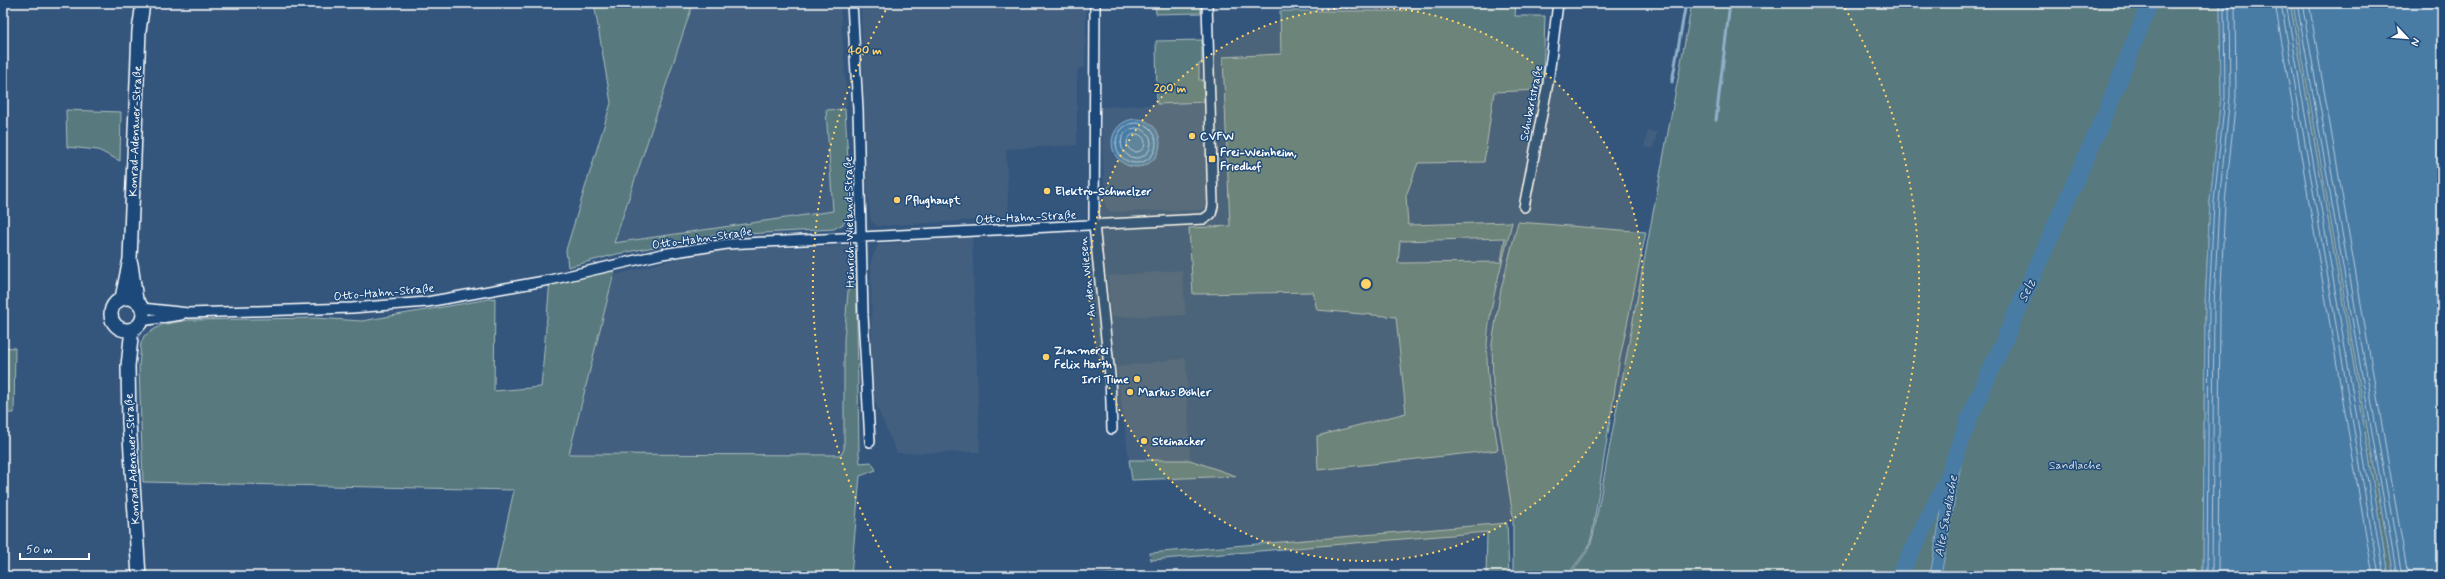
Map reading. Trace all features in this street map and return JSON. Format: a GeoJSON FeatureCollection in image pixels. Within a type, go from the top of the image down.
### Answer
{"type":"FeatureCollection","features":[{"type":"Feature","properties":{"kind":"main road","name":"Konrad-Adenauer-Straße"},"geometry":{"type":"LineString","coordinates":[[139,576],[129,422],[128,366],[135,318],[130,258],[139,32],[143,3]]}},
{"type":"Feature","properties":{"kind":"main road","name":"Konrad-Adenauer-Straße"},"geometry":{"type":"LineString","coordinates":[[122,298],[130,258]]}},
{"type":"Feature","properties":{"kind":"main road"},"geometry":{"type":"LineString","coordinates":[[122,298],[135,318],[114,324],[111,312],[114,303],[122,298]]}},
{"type":"Feature","properties":{"kind":"street","name":"Heinrich-Wieland-Straße"},"geometry":{"type":"LineString","coordinates":[[852,3],[858,109],[863,315],[870,442]]}},
{"type":"Feature","properties":{"kind":"street","name":"An den Wiesen"},"geometry":{"type":"LineString","coordinates":[[1095,3],[1094,225],[1110,376],[1112,429]]}},
{"type":"Feature","properties":{"kind":"street","name":"Otto-Hahn-Straße"},"geometry":{"type":"LineString","coordinates":[[135,318],[188,313],[352,308],[427,302],[550,280],[662,254],[727,244],[1202,220],[1211,214],[1213,203],[1207,3]]}},
{"type":"Feature","properties":{"kind":"street","name":"Schubertstraße"},"geometry":{"type":"LineString","coordinates":[[1524,207],[1548,84],[1558,3]]}},
{"type":"Feature","properties":{"kind":"street","name":"Otto-Hahn-Straße"},"geometry":{"type":"LineString","coordinates":[[135,318],[188,313]]}},
{"type":"Feature","properties":{"kind":"shaded area"},"geometry":{"type":"Polygon","coordinates":[[[693,3],[840,3],[847,105],[845,109],[826,110],[833,211],[613,243],[693,3]]]}},
{"type":"Feature","properties":{"kind":"shaded area"},"geometry":{"type":"Polygon","coordinates":[[[861,3],[1086,3],[1085,68],[1078,69],[1077,78],[1077,145],[1006,149],[1009,218],[878,226],[871,221],[867,191],[861,3]]]}},
{"type":"Feature","properties":{"kind":"shaded area"},"geometry":{"type":"Polygon","coordinates":[[[1204,102],[1207,205],[1200,210],[1110,212],[1105,205],[1101,107],[1204,102]]]}},
{"type":"Feature","properties":{"kind":"shaded area"},"geometry":{"type":"Polygon","coordinates":[[[1648,131],[1657,132],[1653,149],[1644,147],[1648,131]]]}},
{"type":"Feature","properties":{"kind":"shaded area"},"geometry":{"type":"Polygon","coordinates":[[[972,237],[980,452],[897,453],[872,396],[871,260],[879,244],[972,237]]]}},
{"type":"Feature","properties":{"kind":"shaded area"},"geometry":{"type":"Polygon","coordinates":[[[849,246],[851,255],[844,340],[844,449],[841,455],[569,454],[612,276],[694,254],[721,250],[849,246]]]}},
{"type":"Feature","properties":{"kind":"shaded area"},"geometry":{"type":"Polygon","coordinates":[[[1182,270],[1186,315],[1111,317],[1108,276],[1182,270]]]}},
{"type":"Feature","properties":{"kind":"shaded area"},"geometry":{"type":"Polygon","coordinates":[[[1186,358],[1190,460],[1129,460],[1117,367],[1186,358]]]}},
{"type":"Feature","properties":{"kind":"green space"},"geometry":{"type":"Polygon","coordinates":[[[594,3],[693,3],[614,243],[833,211],[826,110],[845,109],[851,212],[843,224],[834,229],[711,236],[617,254],[568,267],[566,250],[611,103],[594,3]]]}},
{"type":"Feature","properties":{"kind":"green space"},"geometry":{"type":"Polygon","coordinates":[[[1155,3],[1200,3],[1201,13],[1156,14],[1155,3]]]}},
{"type":"Feature","properties":{"kind":"green space"},"geometry":{"type":"Polygon","coordinates":[[[1403,3],[1516,3],[1515,16],[1545,16],[1543,79],[1540,79],[1540,90],[1494,92],[1484,162],[1418,163],[1406,196],[1408,225],[1512,222],[1493,298],[1487,344],[1489,384],[1498,450],[1318,470],[1317,436],[1406,413],[1396,317],[1317,310],[1313,292],[1193,294],[1189,228],[1230,226],[1223,57],[1281,54],[1280,11],[1403,11],[1403,3]],[[1505,238],[1400,241],[1398,263],[1501,262],[1505,238]]]}},
{"type":"Feature","properties":{"kind":"green space","name":"Sandlache"},"geometry":{"type":"Polygon","coordinates":[[[1692,3],[2220,3],[2221,96],[2210,202],[2205,305],[2203,576],[1569,576],[1589,549],[1593,536],[1692,3]]]}},
{"type":"Feature","properties":{"kind":"green space"},"geometry":{"type":"Polygon","coordinates":[[[2290,3],[2293,3],[2306,74],[2393,576],[2388,576],[2360,402],[2290,3]]]}},
{"type":"Feature","properties":{"kind":"green space"},"geometry":{"type":"Polygon","coordinates":[[[1202,40],[1202,64],[1199,64],[1199,80],[1203,80],[1204,102],[1157,104],[1156,41],[1202,40]]]}},
{"type":"Feature","properties":{"kind":"green space"},"geometry":{"type":"Polygon","coordinates":[[[66,110],[121,112],[120,161],[98,150],[67,147],[66,110]]]}},
{"type":"Feature","properties":{"kind":"green space"},"geometry":{"type":"Polygon","coordinates":[[[1518,222],[1646,232],[1619,363],[1592,535],[1588,548],[1567,576],[1513,576],[1513,517],[1493,385],[1492,344],[1501,289],[1518,222]]]}},
{"type":"Feature","properties":{"kind":"green space"},"geometry":{"type":"Polygon","coordinates":[[[849,246],[856,253],[860,463],[871,462],[876,470],[860,476],[851,576],[481,576],[483,572],[496,572],[514,490],[143,482],[139,367],[141,343],[144,336],[161,325],[188,320],[316,318],[362,321],[495,298],[494,391],[541,387],[550,280],[616,265],[569,454],[841,455],[844,449],[844,340],[851,255],[849,246]]]}},
{"type":"Feature","properties":{"kind":"green space"},"geometry":{"type":"Polygon","coordinates":[[[3,347],[15,348],[14,413],[3,413],[3,347]]]}},
{"type":"Feature","properties":{"kind":"green space"},"geometry":{"type":"Polygon","coordinates":[[[1129,460],[1190,460],[1236,476],[1132,480],[1129,460]]]}},
{"type":"Feature","properties":{"kind":"green space"},"geometry":{"type":"Polygon","coordinates":[[[1507,523],[1509,576],[1486,576],[1487,532],[1151,560],[1150,553],[1507,523]]]}},
{"type":"Feature","properties":{"kind":"green space"},"geometry":{"type":"Polygon","coordinates":[[[1133,573],[1133,576],[1073,576],[1133,573]]]}},
{"type":"Feature","properties":{"kind":"water"},"geometry":{"type":"Polygon","coordinates":[[[2220,3],[2290,3],[2360,402],[2388,576],[2203,576],[2205,305],[2210,202],[2221,96],[2220,3]]]}},
{"type":"Feature","properties":{"kind":"water"},"geometry":{"type":"Polygon","coordinates":[[[2293,3],[2442,3],[2442,576],[2393,576],[2293,3]]]}},
{"type":"Feature","properties":{"kind":"water"},"geometry":{"type":"Polygon","coordinates":[[[1136,119],[1145,121],[1153,126],[1158,134],[1160,143],[1158,152],[1153,160],[1145,165],[1136,167],[1127,165],[1119,160],[1114,152],[1112,143],[1114,134],[1119,126],[1127,121],[1136,119]]]}},
{"type":"Feature","properties":{"kind":"water","name":"Alte Sandlache"},"geometry":{"type":"Polygon","coordinates":[[[1969,419],[1941,576],[1930,576],[1946,483],[1969,419]]]}},
{"type":"Feature","properties":{"kind":"waterway"},"geometry":{"type":"LineString","coordinates":[[1672,82],[1686,3]]}},
{"type":"Feature","properties":{"kind":"waterway"},"geometry":{"type":"LineString","coordinates":[[1716,120],[1730,3]]}},
{"type":"Feature","properties":{"kind":"waterway","name":"Selz"},"geometry":{"type":"LineString","coordinates":[[1899,576],[1946,483],[1969,419],[2107,110],[2150,3]]}},
{"type":"Feature","properties":{"kind":"place","name":"CVFW"},"geometry":{"type":"Point","coordinates":[1192,136]}},
{"type":"Feature","properties":{"kind":"place","name":"Frei-Weinheim, Friedhof"},"geometry":{"type":"Point","coordinates":[1212,159]}},
{"type":"Feature","properties":{"kind":"place","name":"Elektro-Schmelzer"},"geometry":{"type":"Point","coordinates":[1047,191]}},
{"type":"Feature","properties":{"kind":"place","name":"Pflughaupt"},"geometry":{"type":"Point","coordinates":[897,200]}},
{"type":"Feature","properties":{"kind":"place","name":"Zimmerei Felix Harth"},"geometry":{"type":"Point","coordinates":[1046,357]}},
{"type":"Feature","properties":{"kind":"place","name":"Irri Time"},"geometry":{"type":"Point","coordinates":[1137,379]}},
{"type":"Feature","properties":{"kind":"place","name":"Markus Böhler"},"geometry":{"type":"Point","coordinates":[1130,392]}},
{"type":"Feature","properties":{"kind":"place","name":"Steinacker"},"geometry":{"type":"Point","coordinates":[1144,441]}}]}
